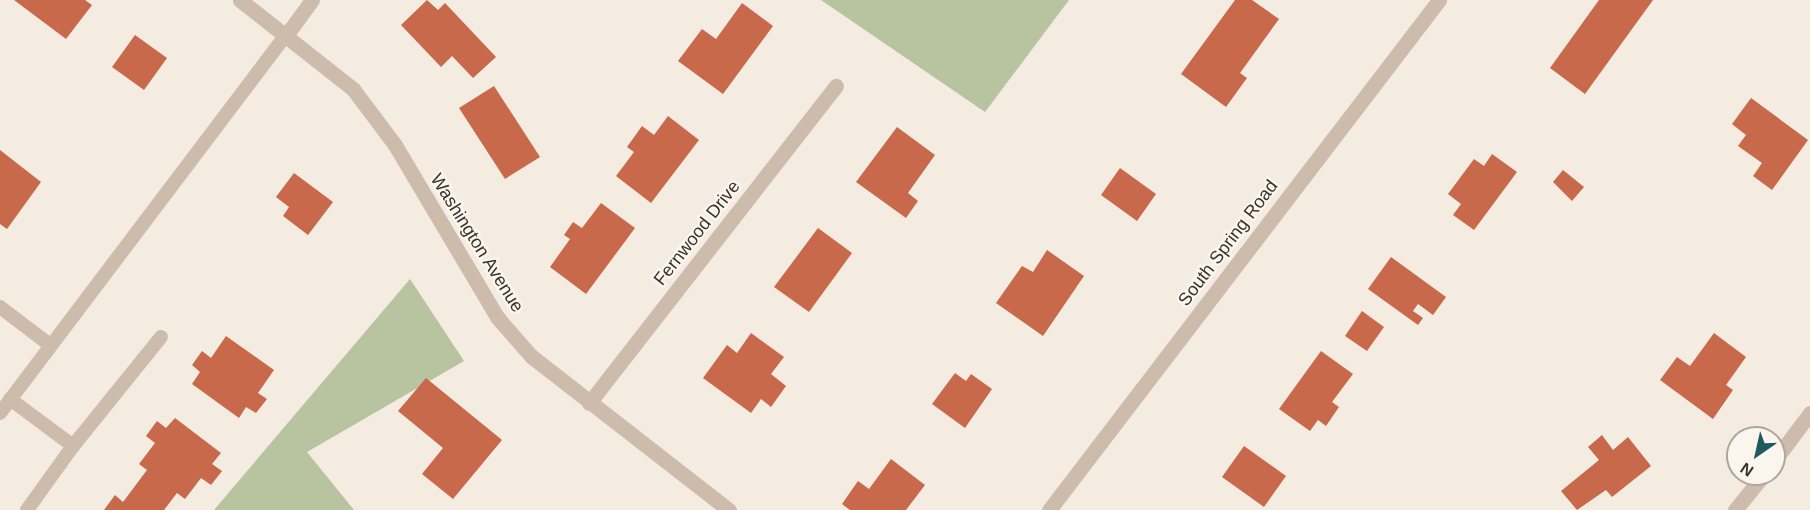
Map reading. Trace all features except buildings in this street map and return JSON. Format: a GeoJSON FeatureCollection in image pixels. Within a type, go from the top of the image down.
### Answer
{"type":"FeatureCollection","features":[{"type":"Feature","properties":{"kind":"street","name":"Washington Avenue"},"geometry":{"type":"LineString","coordinates":[[240,0],[287,34],[353,89],[395,145],[497,317],[531,356],[589,404],[729,510]]}},
{"type":"Feature","properties":{"kind":"street"},"geometry":{"type":"LineString","coordinates":[[287,34],[312,0]]}},
{"type":"Feature","properties":{"kind":"street","name":"South Spring Road"},"geometry":{"type":"LineString","coordinates":[[1048,510],[1439,0]]}},
{"type":"Feature","properties":{"kind":"street","name":"Fernwood Drive"},"geometry":{"type":"LineString","coordinates":[[589,404],[836,86]]}},
{"type":"Feature","properties":{"kind":"street"},"geometry":{"type":"LineString","coordinates":[[1786,445],[1810,413]]}},
{"type":"Feature","properties":{"kind":"street"},"geometry":{"type":"LineString","coordinates":[[1735,510],[1754,486]]}},
{"type":"Feature","properties":{"kind":"lane"},"geometry":{"type":"LineString","coordinates":[[0,413],[287,34]]}},
{"type":"Feature","properties":{"kind":"lane"},"geometry":{"type":"LineString","coordinates":[[0,307],[50,345]]}},
{"type":"Feature","properties":{"kind":"lane"},"geometry":{"type":"LineString","coordinates":[[27,510],[73,446],[161,337]]}},
{"type":"Feature","properties":{"kind":"lane"},"geometry":{"type":"LineString","coordinates":[[10,399],[73,446]]}},
{"type":"Feature","properties":{"kind":"green space"},"geometry":{"type":"Polygon","coordinates":[[[821,0],[1069,0],[985,112],[821,0]]]}},
{"type":"Feature","properties":{"kind":"green space"},"geometry":{"type":"Polygon","coordinates":[[[410,279],[464,361],[307,452],[354,510],[214,510],[410,279]]]}}]}
